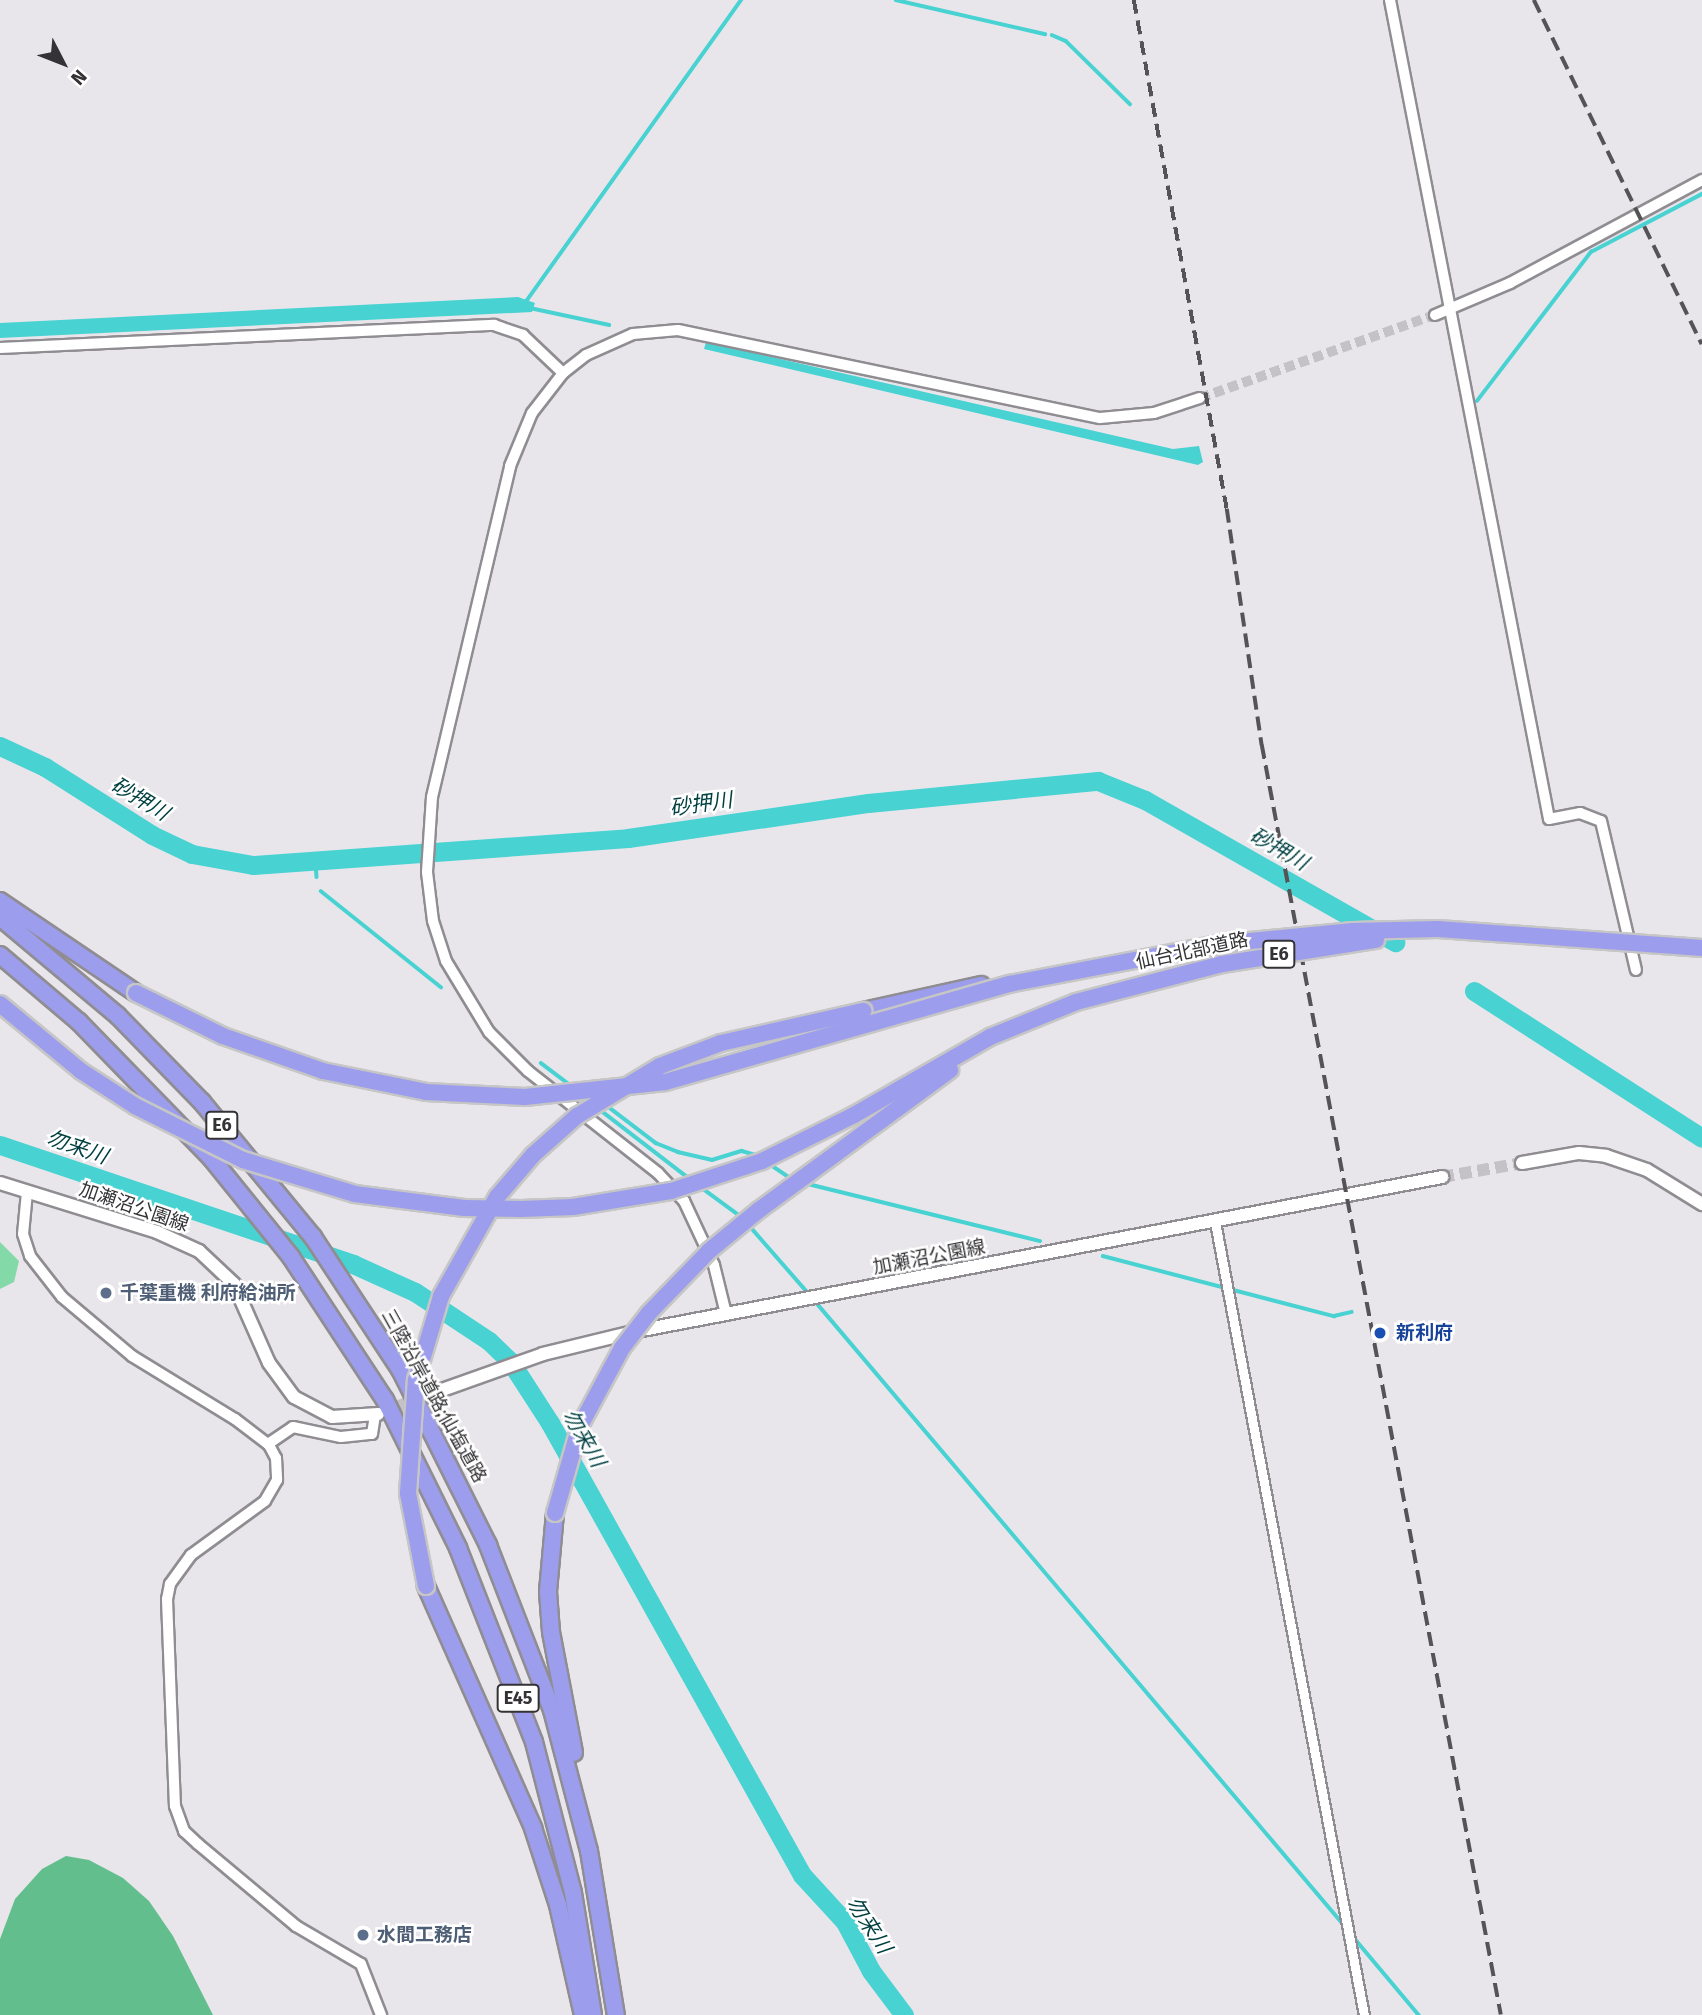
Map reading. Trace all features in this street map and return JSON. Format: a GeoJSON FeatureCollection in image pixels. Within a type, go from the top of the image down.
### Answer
{"type":"FeatureCollection","features":[{"type":"Feature","properties":{"kind":"highway"},"geometry":{"type":"LineString","coordinates":[[0,901],[125,987],[223,1036],[373,1084],[475,1096],[576,1095],[665,1082],[1009,984],[1154,953]]}},
{"type":"Feature","properties":{"kind":"highway","name":"三陸沿岸道路;仙塩道路"},"geometry":{"type":"LineString","coordinates":[[0,917],[76,978],[202,1102],[313,1237],[401,1371],[442,1445],[528,1641],[589,1851],[616,2015]]}},
{"type":"Feature","properties":{"kind":"highway","name":"仙台北部道路"},"geometry":{"type":"LineString","coordinates":[[1154,953],[1353,931],[1486,931],[1702,948]]}},
{"type":"Feature","properties":{"kind":"highway","name":"仙台北部道路"},"geometry":{"type":"LineString","coordinates":[[1076,1002],[1172,975],[1284,953],[1400,937],[1486,931]]}},
{"type":"Feature","properties":{"kind":"highway"},"geometry":{"type":"LineString","coordinates":[[583,2015],[558,1905],[533,1828],[426,1586],[412,1523],[408,1463],[411,1409],[422,1352],[441,1296],[481,1220],[514,1176],[554,1136],[632,1080],[721,1043],[1010,979],[1154,953]]}},
{"type":"Feature","properties":{"kind":"highway","name":"E6"},"geometry":{"type":"LineString","coordinates":[[0,955],[113,1055],[212,1159],[291,1257],[379,1409]]}},
{"type":"Feature","properties":{"kind":"highway"},"geometry":{"type":"LineString","coordinates":[[0,1004],[81,1070],[135,1106],[243,1160],[355,1194],[450,1207],[521,1209],[573,1207],[671,1191],[762,1161],[854,1115],[990,1037],[1076,1002]]}},
{"type":"Feature","properties":{"kind":"highway"},"geometry":{"type":"LineString","coordinates":[[589,1851],[551,1632],[548,1592],[555,1513],[580,1426],[599,1387],[622,1348],[677,1281],[759,1210],[882,1117],[986,1047],[1076,1002]]}},
{"type":"Feature","properties":{"kind":"highway","name":"E45"},"geometry":{"type":"LineString","coordinates":[[379,1409],[458,1548],[534,1742],[573,1893],[593,2015]]}},
{"type":"Feature","properties":{"kind":"main road"},"geometry":{"type":"LineString","coordinates":[[1522,1163],[1578,1153],[1606,1156],[1647,1170],[1702,1204]]}},
{"type":"Feature","properties":{"kind":"main road","name":"加瀬沼公園線"},"geometry":{"type":"LineString","coordinates":[[428,1395],[531,1358],[637,1331],[1443,1177]]}},
{"type":"Feature","properties":{"kind":"main road","name":"加瀬沼公園線"},"geometry":{"type":"LineString","coordinates":[[0,1183],[157,1232],[200,1251],[234,1284],[269,1363],[294,1397],[332,1417],[379,1409]]}},
{"type":"Feature","properties":{"kind":"street"},"geometry":{"type":"LineString","coordinates":[[1390,0],[1448,310],[1549,819],[1580,813],[1601,821],[1636,970]]}},
{"type":"Feature","properties":{"kind":"street"},"geometry":{"type":"LineString","coordinates":[[1435,315],[1702,180]]}},
{"type":"Feature","properties":{"kind":"street"},"geometry":{"type":"LineString","coordinates":[[0,348],[494,325],[523,335],[563,373]]}},
{"type":"Feature","properties":{"kind":"street"},"geometry":{"type":"LineString","coordinates":[[726,1314],[714,1265],[684,1201],[658,1173],[528,1071],[470,1007],[446,961],[433,921],[427,872],[432,802],[510,466],[532,413],[563,373],[611,342],[633,334],[678,330],[1100,418],[1154,413],[1200,398]]}},
{"type":"Feature","properties":{"kind":"street"},"geometry":{"type":"LineString","coordinates":[[27,1192],[23,1234],[30,1256],[62,1297],[132,1356],[236,1419],[268,1444],[279,1467],[271,1495],[191,1555],[170,1584],[167,1599],[175,1806],[184,1831],[198,1844],[296,1926],[361,1964],[381,2015]]}},
{"type":"Feature","properties":{"kind":"street"},"geometry":{"type":"LineString","coordinates":[[1215,1222],[1364,2015]]}},
{"type":"Feature","properties":{"kind":"street"},"geometry":{"type":"LineString","coordinates":[[268,1444],[293,1427],[341,1437],[373,1434],[379,1409]]}},
{"type":"Feature","properties":{"kind":"green space"},"geometry":{"type":"Polygon","coordinates":[[[0,1242],[19,1261],[14,1282],[0,1289],[0,1242]]]}},
{"type":"Feature","properties":{"kind":"green space"},"geometry":{"type":"Polygon","coordinates":[[[66,1856],[89,1860],[123,1878],[149,1901],[173,1936],[213,2015],[0,2015],[0,1939],[15,1899],[42,1869],[66,1856]]]}},
{"type":"Feature","properties":{"kind":"water"},"geometry":{"type":"Polygon","coordinates":[[[518,297],[535,303],[532,312],[0,338],[0,323],[518,297]]]}},
{"type":"Feature","properties":{"kind":"water"},"geometry":{"type":"Polygon","coordinates":[[[706,342],[1173,449],[1199,446],[1203,462],[1198,465],[704,349],[706,342]]]}},
{"type":"Feature","properties":{"kind":"waterway"},"geometry":{"type":"LineString","coordinates":[[525,303],[741,0]]}},
{"type":"Feature","properties":{"kind":"waterway"},"geometry":{"type":"LineString","coordinates":[[896,0],[1045,34]]}},
{"type":"Feature","properties":{"kind":"waterway"},"geometry":{"type":"LineString","coordinates":[[1052,35],[1066,41],[1130,104]]}},
{"type":"Feature","properties":{"kind":"waterway"},"geometry":{"type":"LineString","coordinates":[[1477,401],[1591,252],[1702,194]]}},
{"type":"Feature","properties":{"kind":"waterway"},"geometry":{"type":"LineString","coordinates":[[530,308],[609,325]]}},
{"type":"Feature","properties":{"kind":"waterway","name":"砂押川"},"geometry":{"type":"LineString","coordinates":[[0,746],[45,767],[152,835],[192,854],[253,865],[628,838],[868,803],[1098,781],[1145,800],[1395,942]]}},
{"type":"Feature","properties":{"kind":"waterway"},"geometry":{"type":"LineString","coordinates":[[316,863],[317,877]]}},
{"type":"Feature","properties":{"kind":"waterway"},"geometry":{"type":"LineString","coordinates":[[321,891],[441,987]]}},
{"type":"Feature","properties":{"kind":"waterway","name":"砂押川"},"geometry":{"type":"LineString","coordinates":[[1474,991],[1702,1138]]}},
{"type":"Feature","properties":{"kind":"waterway"},"geometry":{"type":"LineString","coordinates":[[541,1063],[571,1086]]}},
{"type":"Feature","properties":{"kind":"waterway"},"geometry":{"type":"LineString","coordinates":[[606,1105],[656,1143],[678,1152],[712,1160],[742,1151],[759,1156]]}},
{"type":"Feature","properties":{"kind":"waterway"},"geometry":{"type":"LineString","coordinates":[[599,1109],[690,1179]]}},
{"type":"Feature","properties":{"kind":"waterway","name":"勿来川"},"geometry":{"type":"LineString","coordinates":[[0,1145],[353,1264],[415,1292],[489,1341],[510,1361],[550,1423],[802,1875],[845,1922],[871,1971],[904,2015]]}},
{"type":"Feature","properties":{"kind":"waterway"},"geometry":{"type":"LineString","coordinates":[[768,1163],[793,1180]]}},
{"type":"Feature","properties":{"kind":"waterway"},"geometry":{"type":"LineString","coordinates":[[804,1183],[1040,1241]]}},
{"type":"Feature","properties":{"kind":"waterway"},"geometry":{"type":"LineString","coordinates":[[702,1188],[743,1218]]}},
{"type":"Feature","properties":{"kind":"waterway"},"geometry":{"type":"LineString","coordinates":[[748,1224],[810,1295]]}},
{"type":"Feature","properties":{"kind":"waterway"},"geometry":{"type":"LineString","coordinates":[[1103,1256],[1334,1316],[1352,1312]]}},
{"type":"Feature","properties":{"kind":"waterway"},"geometry":{"type":"LineString","coordinates":[[815,1301],[1344,1925]]}},
{"type":"Feature","properties":{"kind":"waterway"},"geometry":{"type":"LineString","coordinates":[[1351,1934],[1419,2015]]}},
{"type":"Feature","properties":{"kind":"tunnel"},"geometry":{"type":"LineString","coordinates":[[1200,398],[1435,315]]}},
{"type":"Feature","properties":{"kind":"tunnel"},"geometry":{"type":"LineString","coordinates":[[1442,1177],[1522,1163]]}},
{"type":"Feature","properties":{"kind":"tunnel"},"geometry":{"type":"LineString","coordinates":[[382,1412],[421,1398]]}},
{"type":"Feature","properties":{"kind":"railway"},"geometry":{"type":"LineString","coordinates":[[1134,0],[1227,509],[1262,745],[1501,2015]]}},
{"type":"Feature","properties":{"kind":"railway"},"geometry":{"type":"LineString","coordinates":[[1534,0],[1702,344]]}},
{"type":"Feature","properties":{"kind":"place","name":"千葉重機 利府給油所"},"geometry":{"type":"Point","coordinates":[106,1293]}},
{"type":"Feature","properties":{"kind":"place","name":"新利府"},"geometry":{"type":"Point","coordinates":[1380,1333]}},
{"type":"Feature","properties":{"kind":"place","name":"水間工務店"},"geometry":{"type":"Point","coordinates":[363,1935]}}]}
